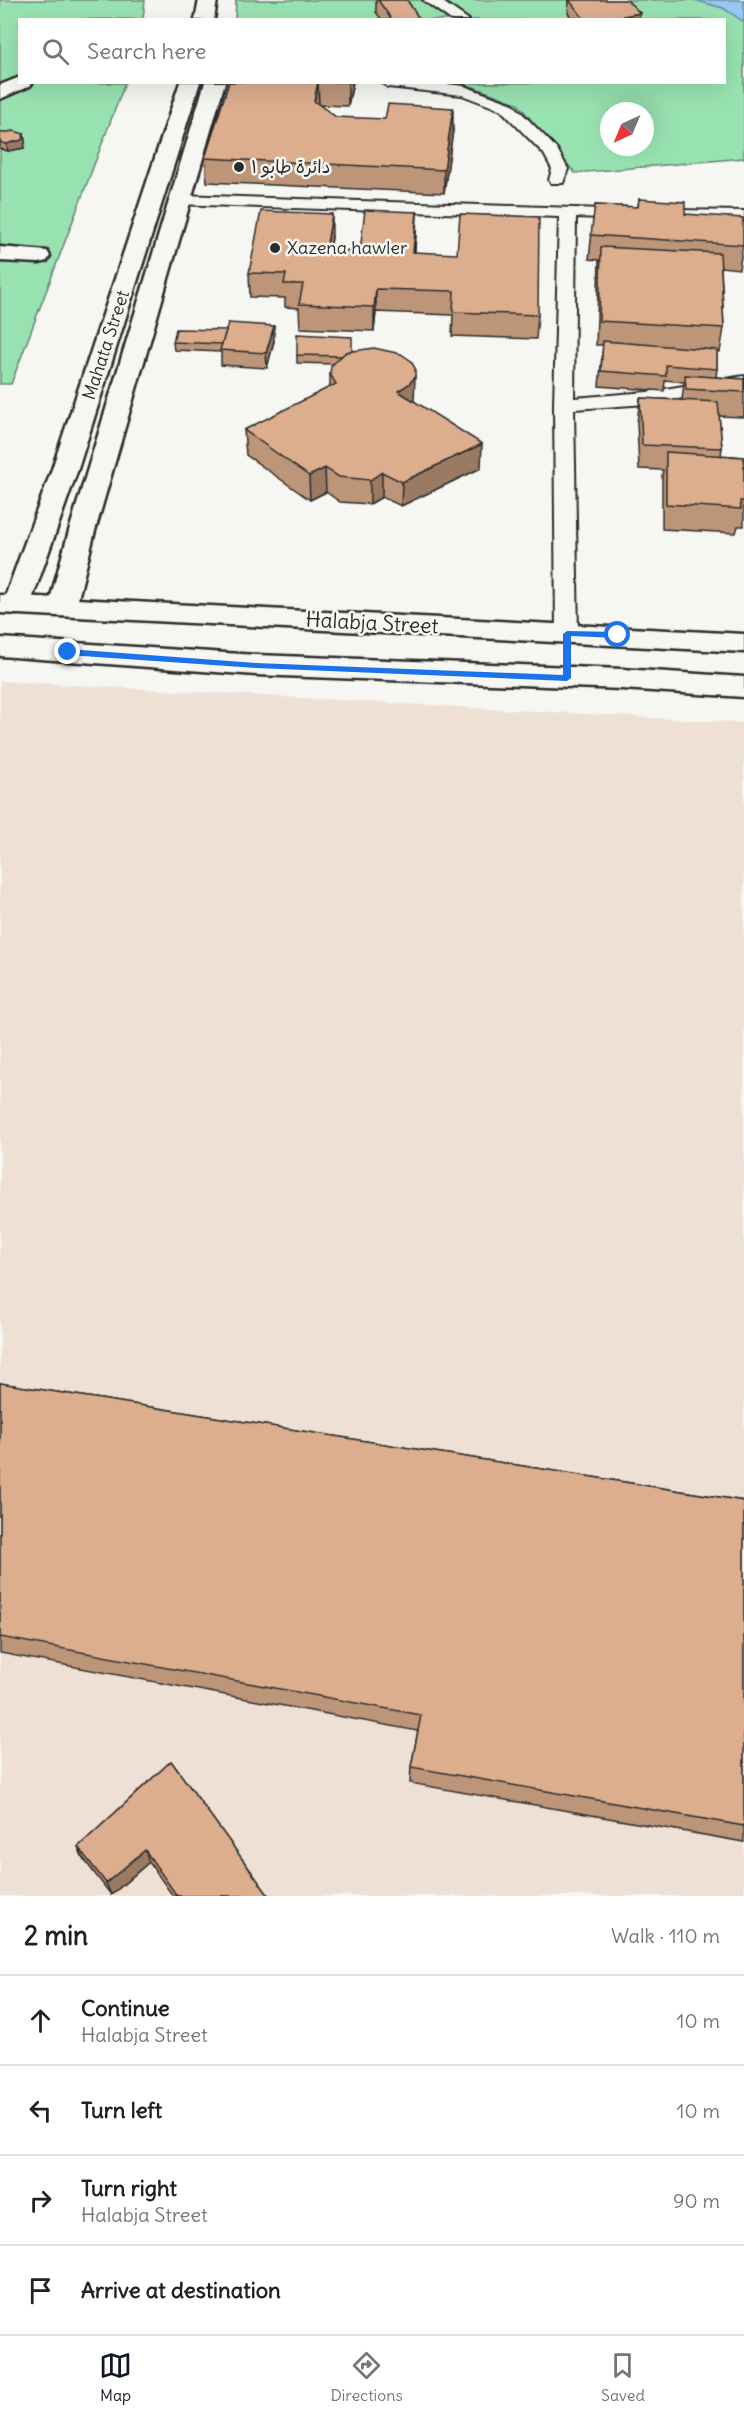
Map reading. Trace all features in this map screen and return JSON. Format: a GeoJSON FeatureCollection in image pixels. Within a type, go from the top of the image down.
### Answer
{"type":"FeatureCollection","features":[{"type":"Feature","properties":{"kind":"main road"},"geometry":{"type":"LineString","coordinates":[[204,18],[208,0]]}},
{"type":"Feature","properties":{"kind":"main road"},"geometry":{"type":"LineString","coordinates":[[0,93],[18,73]]}},
{"type":"Feature","properties":{"kind":"main road","name":"Mahata Street"},"geometry":{"type":"LineString","coordinates":[[8,604],[65,470],[189,84]]}},
{"type":"Feature","properties":{"kind":"main road","name":"Mahata Street"},"geometry":{"type":"LineString","coordinates":[[62,607],[85,520],[214,84]]}},
{"type":"Feature","properties":{"kind":"main road"},"geometry":{"type":"LineString","coordinates":[[0,254],[39,256]]}},
{"type":"Feature","properties":{"kind":"main road","name":"Halabja Street"},"geometry":{"type":"LineString","coordinates":[[8,604],[744,643]]}},
{"type":"Feature","properties":{"kind":"main road"},"geometry":{"type":"LineString","coordinates":[[567,634],[567,678]]}},
{"type":"Feature","properties":{"kind":"main road"},"geometry":{"type":"LineString","coordinates":[[0,647],[256,665],[744,687]]}},
{"type":"Feature","properties":{"kind":"lane"},"geometry":{"type":"LineString","coordinates":[[430,0],[459,18]]}},
{"type":"Feature","properties":{"kind":"lane"},"geometry":{"type":"LineString","coordinates":[[405,84],[464,91],[507,107],[551,152],[561,169],[557,180]]}},
{"type":"Feature","properties":{"kind":"lane"},"geometry":{"type":"LineString","coordinates":[[181,200],[568,213],[744,216]]}},
{"type":"Feature","properties":{"kind":"lane"},"geometry":{"type":"LineString","coordinates":[[567,634],[564,404],[568,213]]}},
{"type":"Feature","properties":{"kind":"lane"},"geometry":{"type":"LineString","coordinates":[[564,404],[647,398],[744,382]]}},
{"type":"Feature","properties":{"kind":"shaded area"},"geometry":{"type":"Polygon","coordinates":[[[0,681],[744,723],[744,1896],[0,1896],[0,681]]]}},
{"type":"Feature","properties":{"kind":"green space"},"geometry":{"type":"Polygon","coordinates":[[[0,0],[145,0],[143,18],[18,18],[18,84],[125,84],[11,384],[0,384],[0,0]]]}},
{"type":"Feature","properties":{"kind":"green space"},"geometry":{"type":"Polygon","coordinates":[[[236,0],[744,0],[744,158],[575,173],[517,103],[471,86],[437,84],[726,84],[726,18],[235,18],[236,0]]]}},
{"type":"Feature","properties":{"kind":"water"},"geometry":{"type":"Polygon","coordinates":[[[694,0],[744,0],[744,22],[723,8],[694,0]]]}},
{"type":"Feature","properties":{"kind":"building"},"geometry":{"type":"Polygon","coordinates":[[[378,0],[407,0],[419,18],[391,18],[378,0]]]}},
{"type":"Feature","properties":{"kind":"building"},"geometry":{"type":"Polygon","coordinates":[[[569,0],[627,0],[640,13],[623,16],[624,18],[583,18],[569,0]]]}},
{"type":"Feature","properties":{"kind":"building"},"geometry":{"type":"Polygon","coordinates":[[[228,84],[318,84],[314,101],[336,117],[385,119],[388,104],[453,108],[444,170],[205,158],[228,84]]]}},
{"type":"Feature","properties":{"kind":"building"},"geometry":{"type":"Polygon","coordinates":[[[14,131],[24,134],[22,140],[6,144],[0,142],[1,133],[14,131]]]}},
{"type":"Feature","properties":{"kind":"building"},"geometry":{"type":"Polygon","coordinates":[[[639,199],[685,202],[685,214],[743,218],[743,245],[591,235],[595,205],[638,207],[639,199]]]}},
{"type":"Feature","properties":{"kind":"building"},"geometry":{"type":"Polygon","coordinates":[[[365,210],[417,212],[413,252],[457,254],[460,214],[539,217],[538,315],[453,312],[454,291],[376,289],[374,307],[299,304],[303,284],[284,284],[286,274],[249,273],[261,211],[332,214],[326,250],[360,251],[365,210]]]}},
{"type":"Feature","properties":{"kind":"building"},"geometry":{"type":"Polygon","coordinates":[[[601,247],[720,253],[724,328],[599,321],[601,247]]]}},
{"type":"Feature","properties":{"kind":"building"},"geometry":{"type":"Polygon","coordinates":[[[228,323],[274,326],[266,353],[220,350],[228,323]]]}},
{"type":"Feature","properties":{"kind":"building"},"geometry":{"type":"Polygon","coordinates":[[[176,329],[226,330],[222,344],[173,342],[176,329]]]}},
{"type":"Feature","properties":{"kind":"building"},"geometry":{"type":"Polygon","coordinates":[[[297,334],[352,337],[352,351],[342,356],[297,355],[297,334]]]}},
{"type":"Feature","properties":{"kind":"building"},"geometry":{"type":"Polygon","coordinates":[[[603,341],[717,350],[717,369],[666,365],[666,376],[601,371],[603,341]]]}},
{"type":"Feature","properties":{"kind":"building"},"geometry":{"type":"Polygon","coordinates":[[[374,348],[401,354],[410,360],[415,368],[415,377],[398,391],[482,444],[402,482],[382,472],[370,480],[339,477],[325,468],[309,476],[244,430],[336,384],[330,374],[331,366],[346,352],[374,348]]]}},
{"type":"Feature","properties":{"kind":"building"},"geometry":{"type":"Polygon","coordinates":[[[685,375],[744,379],[744,392],[686,389],[685,375]]]}},
{"type":"Feature","properties":{"kind":"building"},"geometry":{"type":"Polygon","coordinates":[[[640,398],[718,402],[722,448],[642,445],[640,398]]]}},
{"type":"Feature","properties":{"kind":"building"},"geometry":{"type":"Polygon","coordinates":[[[666,452],[744,457],[744,501],[740,501],[741,509],[666,504],[666,452]]]}},
{"type":"Feature","properties":{"kind":"building"},"geometry":{"type":"Polygon","coordinates":[[[0,1383],[744,1501],[744,1826],[411,1767],[421,1715],[0,1637],[0,1383]]]}},
{"type":"Feature","properties":{"kind":"building"},"geometry":{"type":"Polygon","coordinates":[[[171,1761],[269,1896],[177,1896],[145,1850],[106,1883],[78,1847],[171,1761]]]}},
{"type":"Feature","properties":{"kind":"place","name":"دائرة طابو ١"},"geometry":{"type":"Point","coordinates":[239,167]}},
{"type":"Feature","properties":{"kind":"place","name":"Xazena hawler"},"geometry":{"type":"Point","coordinates":[275,248]}},
{"type":"Feature","properties":{"kind":"route"},"geometry":{"type":"LineString","coordinates":[[68,652],[256,665],[567,678],[567,634],[618,635]]}}]}
